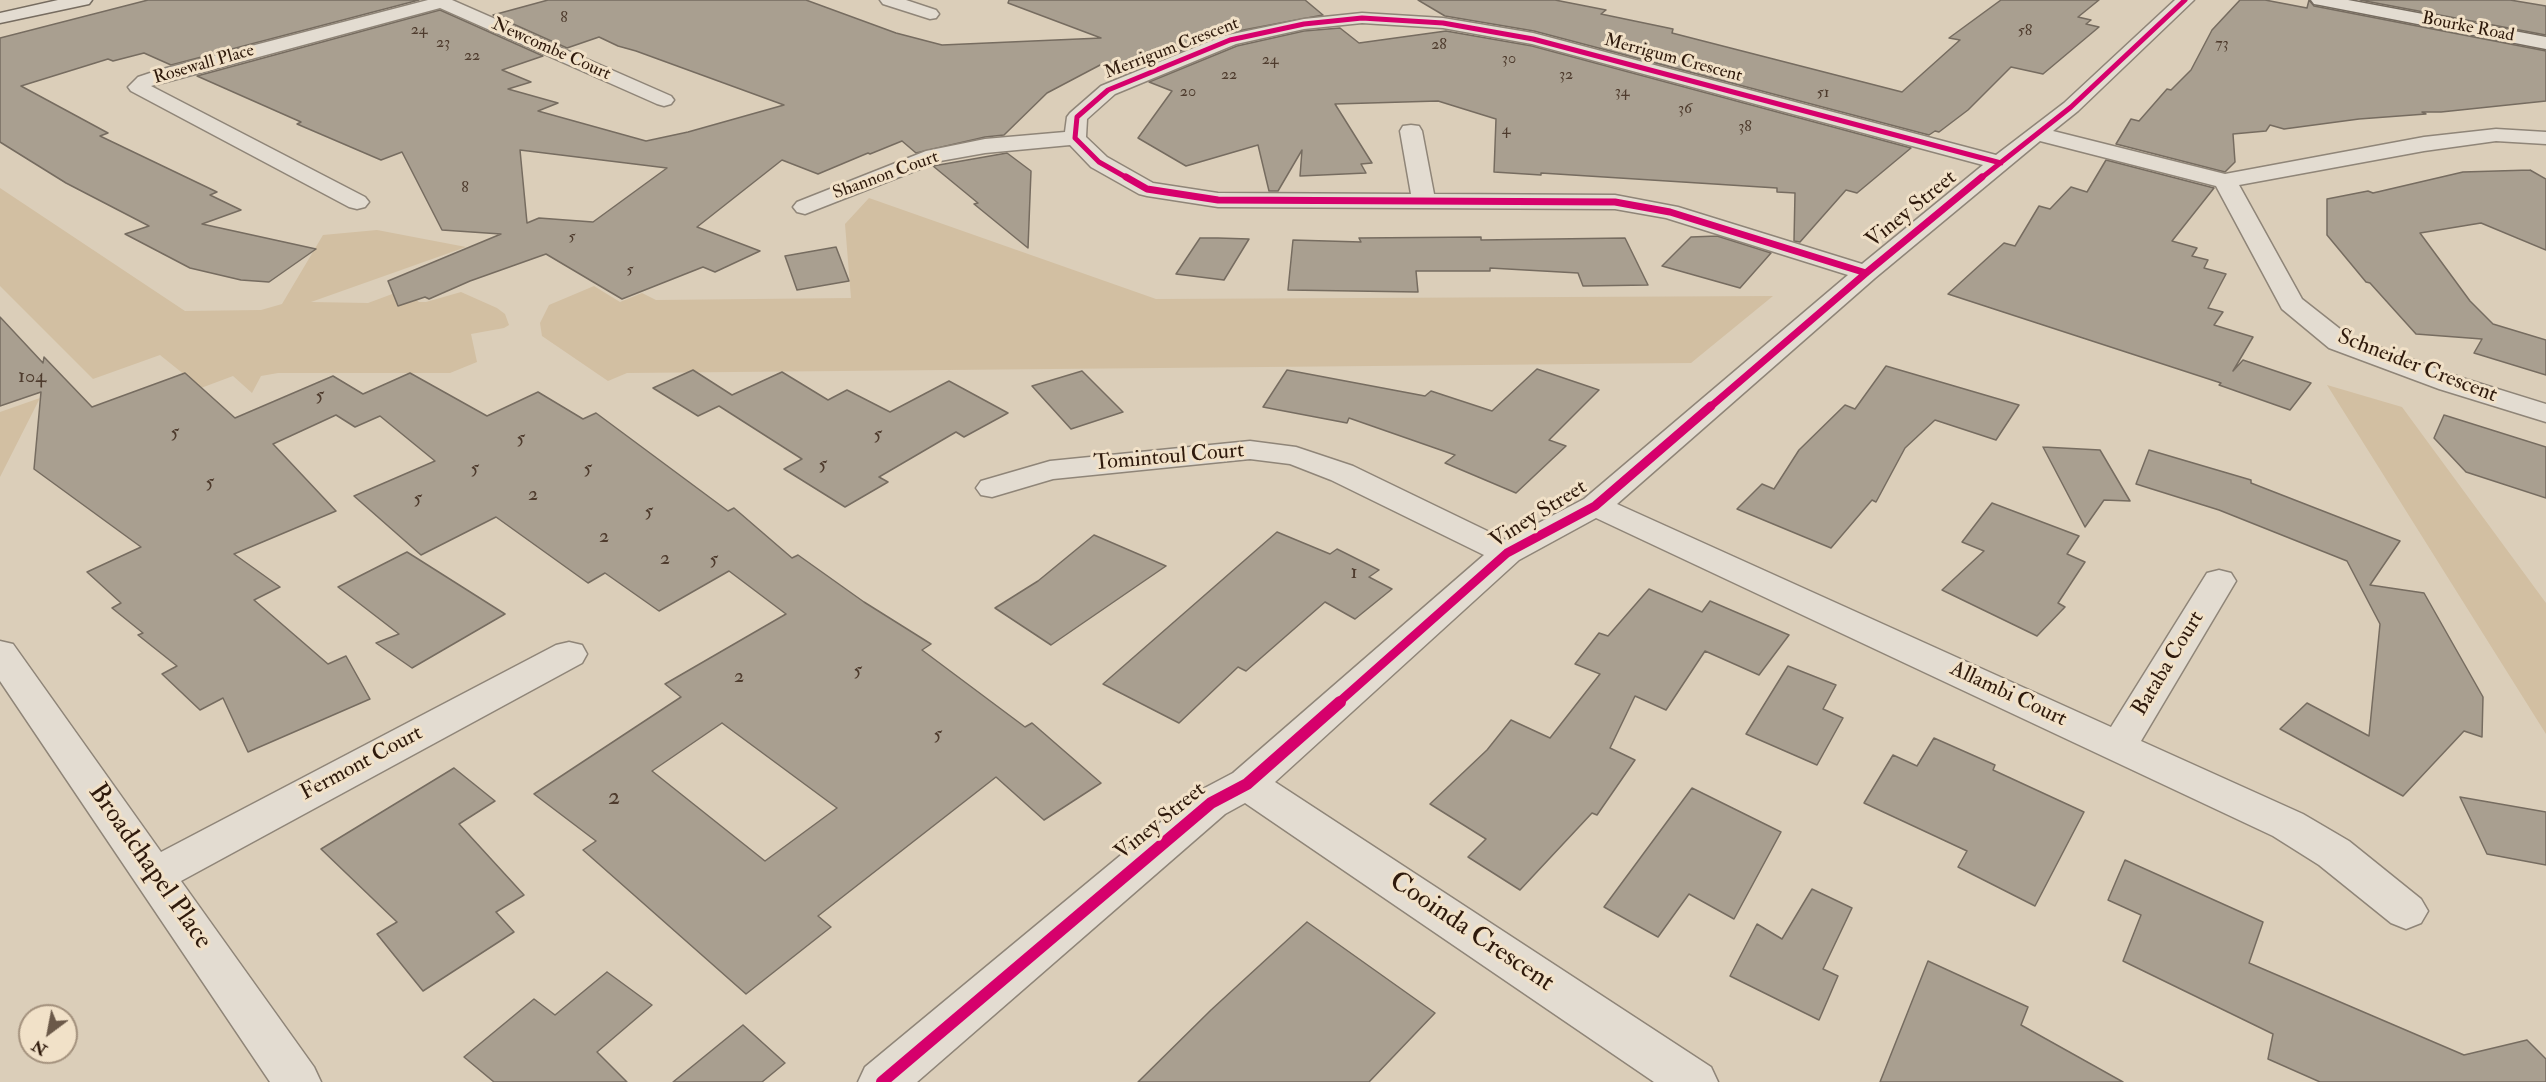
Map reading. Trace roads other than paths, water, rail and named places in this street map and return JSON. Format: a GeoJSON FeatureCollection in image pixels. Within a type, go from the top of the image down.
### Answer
{"type":"FeatureCollection","features":[{"type":"Feature","properties":{"kind":"street"},"geometry":{"type":"LineString","coordinates":[[0,18],[83,0]]}},
{"type":"Feature","properties":{"kind":"street"},"geometry":{"type":"LineString","coordinates":[[889,0],[930,14]]}},
{"type":"Feature","properties":{"kind":"street","name":"Viney Street"},"geometry":{"type":"LineString","coordinates":[[882,1082],[1211,803],[1247,784],[1507,554],[1595,506],[1866,273],[2036,133],[2071,107],[2185,0]]}},
{"type":"Feature","properties":{"kind":"street","name":"Bourke Road"},"geometry":{"type":"LineString","coordinates":[[2320,0],[2546,43]]}},
{"type":"Feature","properties":{"kind":"street","name":"Bourke Road"},"geometry":{"type":"LineString","coordinates":[[2350,0],[2546,36]]}},
{"type":"Feature","properties":{"kind":"street","name":"Newcombe Court"},"geometry":{"type":"LineString","coordinates":[[439,1],[664,100]]}},
{"type":"Feature","properties":{"kind":"street","name":"Rosewall Place"},"geometry":{"type":"LineString","coordinates":[[357,202],[138,87],[145,81],[166,74],[439,1]]}},
{"type":"Feature","properties":{"kind":"street","name":"Merrigum Crescent"},"geometry":{"type":"LineString","coordinates":[[1076,138],[1077,117],[1108,90],[1230,40],[1359,9],[1533,39],[2001,163]]}},
{"type":"Feature","properties":{"kind":"street"},"geometry":{"type":"LineString","coordinates":[[1411,131],[1424,200]]}},
{"type":"Feature","properties":{"kind":"street"},"geometry":{"type":"LineString","coordinates":[[2036,133],[2225,181],[2424,144],[2496,135],[2546,138]]}},
{"type":"Feature","properties":{"kind":"street"},"geometry":{"type":"LineString","coordinates":[[1076,138],[1099,162],[1148,189],[1218,200],[1615,202],[1670,212],[1866,273]]}},
{"type":"Feature","properties":{"kind":"street","name":"Shannon Court"},"geometry":{"type":"LineString","coordinates":[[804,207],[934,156],[985,146],[1076,138]]}},
{"type":"Feature","properties":{"kind":"street","name":"Schneider Crescent"},"geometry":{"type":"LineString","coordinates":[[2225,181],[2291,303],[2338,342],[2449,383],[2546,413]]}},
{"type":"Feature","properties":{"kind":"street","name":"Tomintoul Court"},"geometry":{"type":"LineString","coordinates":[[992,488],[1050,470],[1250,450],[1296,456],[1342,473],[1507,554]]}},
{"type":"Feature","properties":{"kind":"street","name":"Allambi Court"},"geometry":{"type":"LineString","coordinates":[[1595,506],[2288,825],[2334,854],[2406,911]]}},
{"type":"Feature","properties":{"kind":"street","name":"Bataba Court"},"geometry":{"type":"LineString","coordinates":[[2119,746],[2219,582]]}},
{"type":"Feature","properties":{"kind":"street","name":"Broadchapel Place"},"geometry":{"type":"LineString","coordinates":[[0,654],[297,1082]]}},
{"type":"Feature","properties":{"kind":"street","name":"Fermont Court"},"geometry":{"type":"LineString","coordinates":[[155,875],[569,654]]}},
{"type":"Feature","properties":{"kind":"street","name":"Cooinda Crescent"},"geometry":{"type":"LineString","coordinates":[[1247,784],[1694,1082]]}}]}
